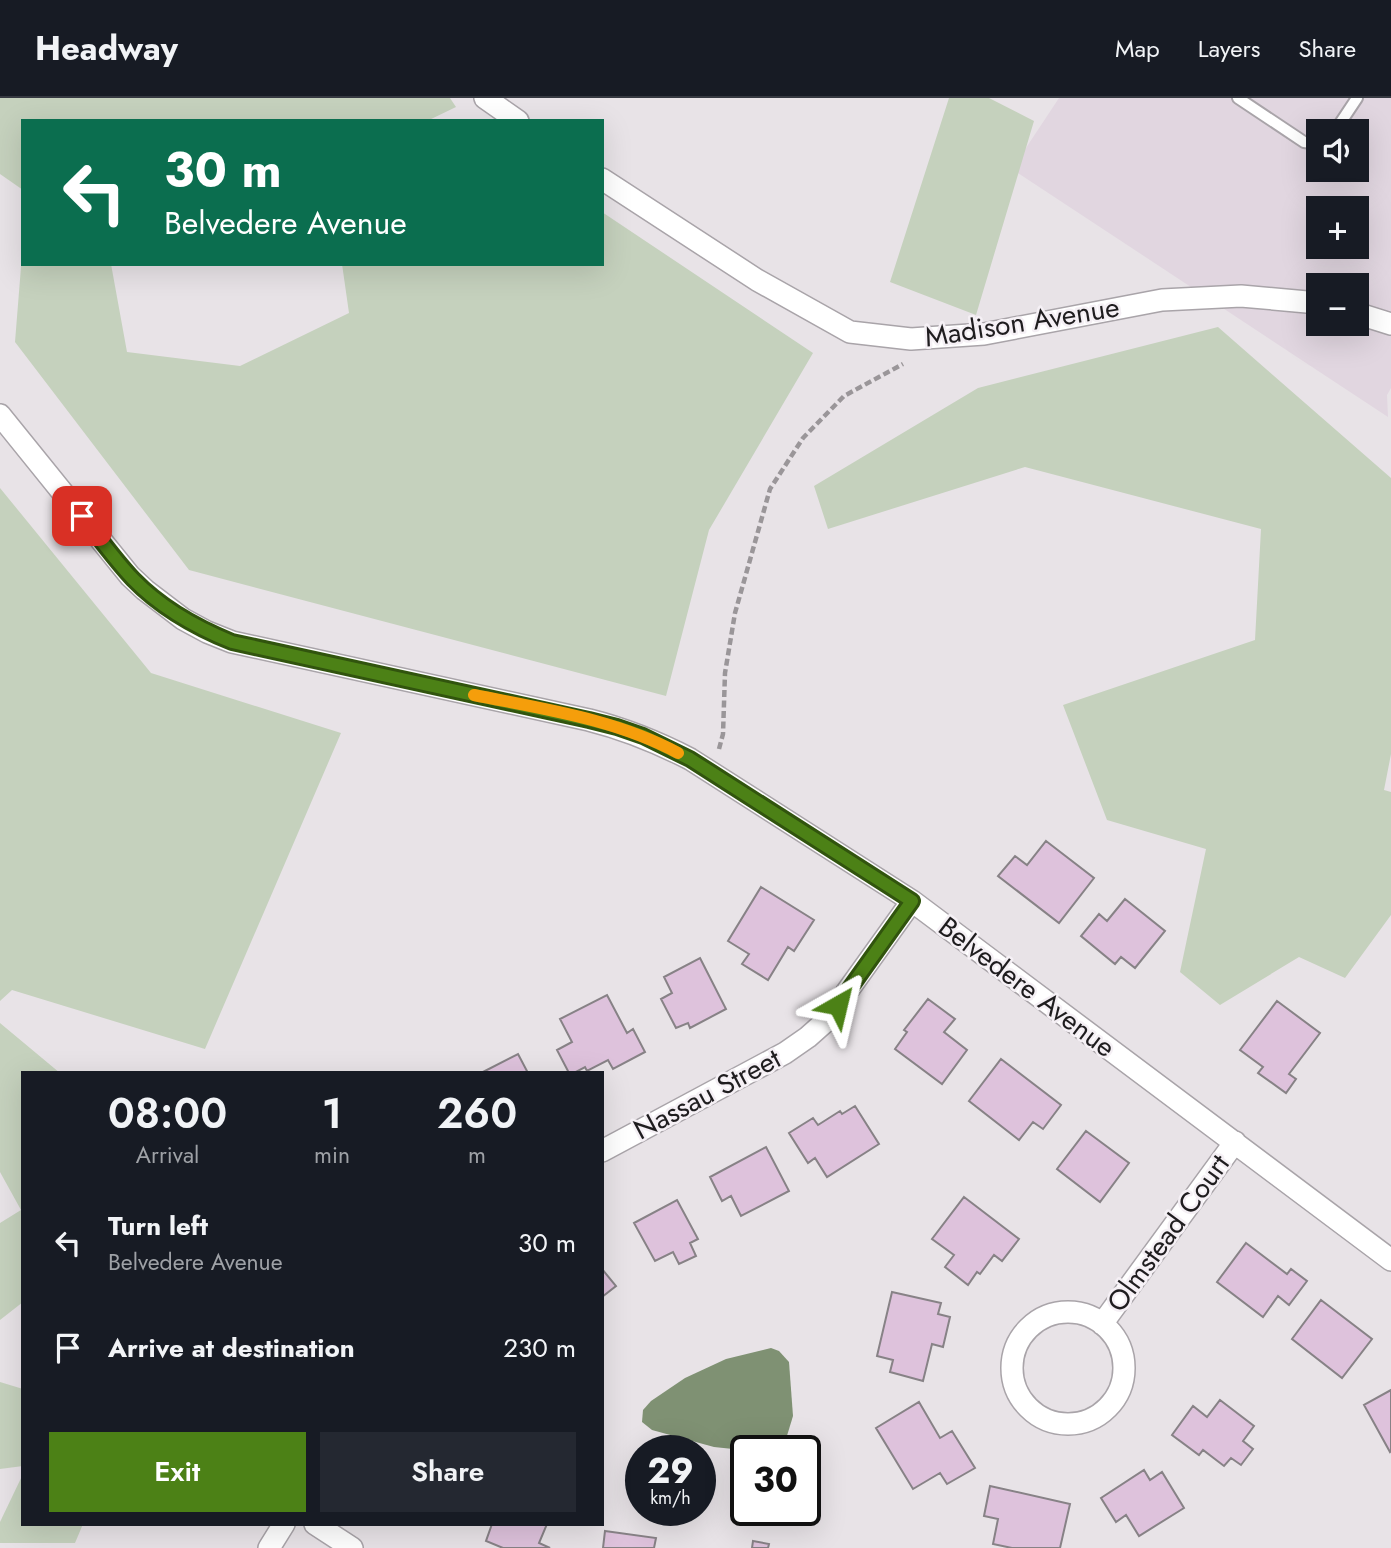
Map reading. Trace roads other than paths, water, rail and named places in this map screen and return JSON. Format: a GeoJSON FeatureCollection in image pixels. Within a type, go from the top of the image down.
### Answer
{"type":"FeatureCollection","features":[{"type":"Feature","properties":{"kind":"street"},"geometry":{"type":"LineString","coordinates":[[485,98],[515,119]]}},
{"type":"Feature","properties":{"kind":"street","name":"Madison Avenue"},"geometry":{"type":"LineString","coordinates":[[604,180],[757,280],[850,332],[911,339],[984,334],[1162,300],[1241,296],[1306,302]]}},
{"type":"Feature","properties":{"kind":"street"},"geometry":{"type":"LineString","coordinates":[[1369,317],[1391,324]]}},
{"type":"Feature","properties":{"kind":"street","name":"Belvedere Avenue"},"geometry":{"type":"LineString","coordinates":[[0,415],[130,576],[183,619],[232,642],[617,727],[667,747],[912,901],[1391,1260]]}},
{"type":"Feature","properties":{"kind":"street","name":"Nassau Street"},"geometry":{"type":"LineString","coordinates":[[604,1150],[785,1053],[808,1037],[826,1021],[912,901]]}},
{"type":"Feature","properties":{"kind":"street","name":"Olmstead Court"},"geometry":{"type":"LineString","coordinates":[[1102,1324],[1234,1142]]}},
{"type":"Feature","properties":{"kind":"street","name":"Olmstead Court"},"geometry":{"type":"LineString","coordinates":[[1060,1313],[1075,1313],[1102,1324],[1112,1334],[1123,1361],[1123,1376],[1112,1403],[1102,1413],[1075,1424],[1046,1420],[1034,1413],[1023,1402],[1012,1376],[1012,1361],[1023,1334],[1046,1317],[1060,1313]]}},
{"type":"Feature","properties":{"kind":"street"},"geometry":{"type":"LineString","coordinates":[[269,1548],[283,1526]]}},
{"type":"Feature","properties":{"kind":"street"},"geometry":{"type":"LineString","coordinates":[[318,1526],[352,1548]]}},
{"type":"Feature","properties":{"kind":"lane"},"geometry":{"type":"LineString","coordinates":[[1238,98],[1306,142]]}},
{"type":"Feature","properties":{"kind":"lane"},"geometry":{"type":"LineString","coordinates":[[1343,119],[1357,98]]}}]}
